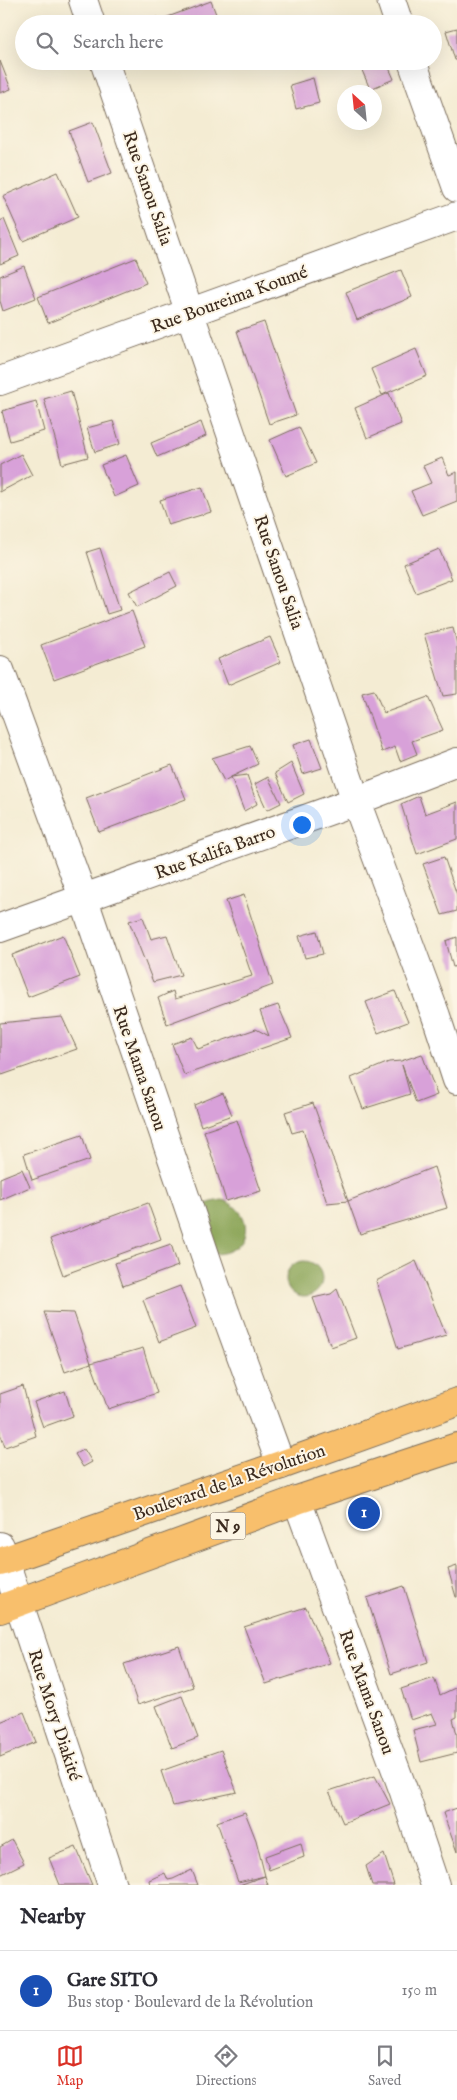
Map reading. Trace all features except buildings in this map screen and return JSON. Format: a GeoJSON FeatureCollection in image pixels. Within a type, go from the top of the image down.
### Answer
{"type":"FeatureCollection","features":[{"type":"Feature","properties":{"kind":"main road","name":"Boulevard de la Révolution"},"geometry":{"type":"LineString","coordinates":[[2,1556],[281,1465],[457,1402]]}},
{"type":"Feature","properties":{"kind":"main road","name":"N 9"},"geometry":{"type":"LineString","coordinates":[[9,1606],[297,1500],[457,1447]]}},
{"type":"Feature","properties":{"kind":"street"},"geometry":{"type":"LineString","coordinates":[[83,0],[88,15]]}},
{"type":"Feature","properties":{"kind":"street"},"geometry":{"type":"LineString","coordinates":[[391,0],[396,15]]}},
{"type":"Feature","properties":{"kind":"street","name":"Rue Sanou Salia"},"geometry":{"type":"LineString","coordinates":[[107,70],[356,801],[447,1012],[457,1080]]}},
{"type":"Feature","properties":{"kind":"street"},"geometry":{"type":"LineString","coordinates":[[415,70],[457,188]]}},
{"type":"Feature","properties":{"kind":"street","name":"Rue Boureima Koumé"},"geometry":{"type":"LineString","coordinates":[[0,381],[457,216]]}},
{"type":"Feature","properties":{"kind":"street","name":"Rue Mama Sanou"},"geometry":{"type":"LineString","coordinates":[[0,670],[84,900],[162,1134],[281,1465]]}},
{"type":"Feature","properties":{"kind":"street","name":"Rue Kalifa Barro"},"geometry":{"type":"LineString","coordinates":[[0,928],[84,900],[356,801],[457,762]]}},
{"type":"Feature","properties":{"kind":"street","name":"Rue Mama Sanou"},"geometry":{"type":"LineString","coordinates":[[297,1500],[404,1792],[435,1885]]}},
{"type":"Feature","properties":{"kind":"street","name":"Rue Mory Diakité"},"geometry":{"type":"LineString","coordinates":[[2,1556],[9,1606],[112,1885]]}},
{"type":"Feature","properties":{"kind":"green space"},"geometry":{"type":"Polygon","coordinates":[[[223,1200],[234,1206],[241,1214],[245,1223],[245,1232],[242,1240],[236,1247],[227,1252],[215,1254],[199,1209],[204,1205],[223,1200]]]}},
{"type":"Feature","properties":{"kind":"green space"},"geometry":{"type":"Polygon","coordinates":[[[304,1261],[316,1267],[322,1279],[316,1291],[304,1297],[292,1291],[286,1279],[292,1267],[304,1261]]]}},
{"type":"Feature","properties":{"kind":"place","name":"Gare SITO"},"geometry":{"type":"Point","coordinates":[364,1513]}}]}
